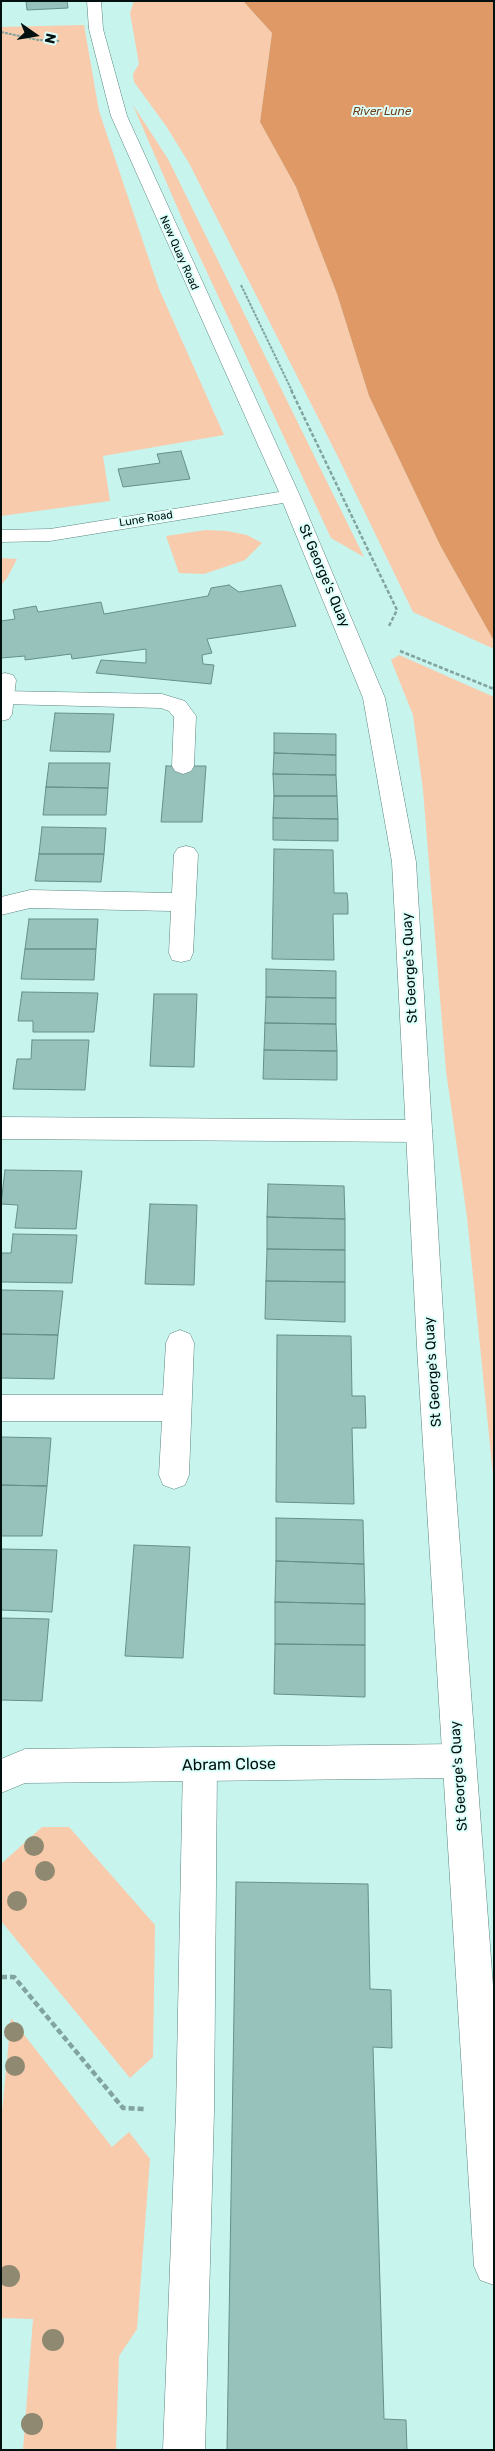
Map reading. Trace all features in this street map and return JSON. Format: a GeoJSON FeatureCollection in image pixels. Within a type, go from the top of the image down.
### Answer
{"type":"FeatureCollection","features":[{"type":"Feature","properties":{"kind":"street","name":"New Quay Road"},"geometry":{"type":"LineString","coordinates":[[94,1],[96,29],[119,116],[290,496]]}},
{"type":"Feature","properties":{"kind":"street","name":"Lune Road"},"geometry":{"type":"LineString","coordinates":[[1,536],[20,537],[50,534],[290,496]]}},
{"type":"Feature","properties":{"kind":"street","name":"St George's Quay"},"geometry":{"type":"LineString","coordinates":[[290,496],[374,698],[404,862],[458,1761],[490,2163],[494,2266]]}},
{"type":"Feature","properties":{"kind":"street"},"geometry":{"type":"LineString","coordinates":[[3,697],[142,698],[162,701],[177,706],[184,716],[183,766]]}},
{"type":"Feature","properties":{"kind":"street"},"geometry":{"type":"LineString","coordinates":[[181,953],[186,854]]}},
{"type":"Feature","properties":{"kind":"street"},"geometry":{"type":"LineString","coordinates":[[1,906],[30,899],[184,902]]}},
{"type":"Feature","properties":{"kind":"street"},"geometry":{"type":"LineString","coordinates":[[1,1128],[419,1131]]}},
{"type":"Feature","properties":{"kind":"street"},"geometry":{"type":"LineString","coordinates":[[174,1474],[180,1343]]}},
{"type":"Feature","properties":{"kind":"street"},"geometry":{"type":"LineString","coordinates":[[1,1408],[177,1408]]}},
{"type":"Feature","properties":{"kind":"street","name":"Abram Close"},"geometry":{"type":"LineString","coordinates":[[1,1776],[25,1766],[458,1761]]}},
{"type":"Feature","properties":{"kind":"street"},"geometry":{"type":"LineString","coordinates":[[184,2450],[195,2110],[200,1765]]}},
{"type":"Feature","properties":{"kind":"path"},"geometry":{"type":"LineString","coordinates":[[1,32],[38,40],[62,42]]}},
{"type":"Feature","properties":{"kind":"path"},"geometry":{"type":"LineString","coordinates":[[240,282],[397,610],[387,629]]}},
{"type":"Feature","properties":{"kind":"path"},"geometry":{"type":"LineString","coordinates":[[394,648],[494,689]]}},
{"type":"Feature","properties":{"kind":"path"},"geometry":{"type":"LineString","coordinates":[[1,1977],[14,1977],[123,2108],[195,2110]]}},
{"type":"Feature","properties":{"kind":"shaded area"},"geometry":{"type":"Polygon","coordinates":[[[134,1],[243,1],[272,33],[260,122],[296,187],[337,294],[369,396],[441,547],[494,641],[494,649],[413,612],[338,457],[189,163],[166,126],[134,82],[133,74],[139,64],[130,13],[134,1]]]}},
{"type":"Feature","properties":{"kind":"shaded area"},"geometry":{"type":"Polygon","coordinates":[[[84,25],[99,111],[159,289],[224,435],[103,456],[110,501],[1,516],[1,27],[84,25]]]}},
{"type":"Feature","properties":{"kind":"shaded area"},"geometry":{"type":"Polygon","coordinates":[[[133,105],[168,159],[364,557],[331,538],[184,223],[133,105]]]}},
{"type":"Feature","properties":{"kind":"shaded area"},"geometry":{"type":"Polygon","coordinates":[[[206,530],[227,531],[247,535],[262,543],[245,560],[204,574],[179,573],[166,536],[206,530]]]}},
{"type":"Feature","properties":{"kind":"shaded area"},"geometry":{"type":"Polygon","coordinates":[[[1,558],[17,559],[1,585],[1,558]]]}},
{"type":"Feature","properties":{"kind":"shaded area"},"geometry":{"type":"Polygon","coordinates":[[[399,655],[494,697],[494,1485],[467,1217],[446,1071],[423,790],[413,715],[391,660],[399,655]]]}},
{"type":"Feature","properties":{"kind":"shaded area"},"geometry":{"type":"Polygon","coordinates":[[[42,1827],[69,1827],[155,1925],[153,2057],[130,2078],[1,1921],[1,1864],[42,1827]]]}},
{"type":"Feature","properties":{"kind":"shaded area"},"geometry":{"type":"Polygon","coordinates":[[[11,2018],[112,2147],[129,2132],[150,2159],[137,2329],[119,2356],[116,2450],[23,2450],[33,2319],[1,2318],[1,2122],[11,2018]]]}},
{"type":"Feature","properties":{"kind":"water","name":"River Lune"},"geometry":{"type":"Polygon","coordinates":[[[243,1],[494,1],[494,641],[441,547],[369,396],[337,294],[296,187],[260,122],[272,33],[243,1]]]}},
{"type":"Feature","properties":{"kind":"building"},"geometry":{"type":"Polygon","coordinates":[[[26,1],[67,1],[68,8],[27,10],[26,1]]]}},
{"type":"Feature","properties":{"kind":"building"},"geometry":{"type":"Polygon","coordinates":[[[181,451],[190,479],[123,487],[118,469],[160,463],[157,454],[181,451]]]}},
{"type":"Feature","properties":{"kind":"building"},"geometry":{"type":"Polygon","coordinates":[[[229,585],[239,592],[281,585],[296,626],[207,639],[212,653],[202,655],[203,664],[214,665],[211,684],[96,673],[101,660],[146,663],[146,649],[72,659],[71,654],[25,660],[25,656],[1,658],[1,621],[15,619],[13,610],[36,606],[38,612],[101,602],[104,614],[208,596],[211,588],[229,585]]]}},
{"type":"Feature","properties":{"kind":"building"},"geometry":{"type":"Polygon","coordinates":[[[55,713],[114,714],[110,752],[50,751],[55,713]]]}},
{"type":"Feature","properties":{"kind":"building"},"geometry":{"type":"Polygon","coordinates":[[[274,733],[336,734],[336,755],[274,753],[274,733]]]}},
{"type":"Feature","properties":{"kind":"building"},"geometry":{"type":"Polygon","coordinates":[[[274,753],[336,755],[336,775],[273,774],[274,753]]]}},
{"type":"Feature","properties":{"kind":"building"},"geometry":{"type":"Polygon","coordinates":[[[49,763],[110,763],[108,788],[46,787],[49,763]]]}},
{"type":"Feature","properties":{"kind":"building"},"geometry":{"type":"Polygon","coordinates":[[[166,766],[206,766],[202,822],[161,822],[166,766]]]}},
{"type":"Feature","properties":{"kind":"building"},"geometry":{"type":"Polygon","coordinates":[[[273,774],[336,775],[337,796],[274,796],[273,774]]]}},
{"type":"Feature","properties":{"kind":"building"},"geometry":{"type":"Polygon","coordinates":[[[46,787],[108,788],[106,815],[43,815],[46,787]]]}},
{"type":"Feature","properties":{"kind":"building"},"geometry":{"type":"Polygon","coordinates":[[[274,796],[337,796],[338,819],[273,818],[274,796]]]}},
{"type":"Feature","properties":{"kind":"building"},"geometry":{"type":"Polygon","coordinates":[[[273,818],[338,819],[338,841],[273,840],[273,818]]]}},
{"type":"Feature","properties":{"kind":"building"},"geometry":{"type":"Polygon","coordinates":[[[42,827],[106,828],[104,854],[39,854],[42,827]]]}},
{"type":"Feature","properties":{"kind":"building"},"geometry":{"type":"Polygon","coordinates":[[[274,849],[333,850],[334,893],[347,893],[348,903],[348,914],[333,914],[334,960],[272,959],[274,849]]]}},
{"type":"Feature","properties":{"kind":"building"},"geometry":{"type":"Polygon","coordinates":[[[39,854],[104,854],[101,882],[35,881],[39,854]]]}},
{"type":"Feature","properties":{"kind":"building"},"geometry":{"type":"Polygon","coordinates":[[[29,919],[98,919],[96,949],[25,949],[29,919]]]}},
{"type":"Feature","properties":{"kind":"building"},"geometry":{"type":"Polygon","coordinates":[[[25,949],[96,949],[94,980],[21,979],[25,949]]]}},
{"type":"Feature","properties":{"kind":"building"},"geometry":{"type":"Polygon","coordinates":[[[266,969],[336,971],[336,998],[266,997],[266,969]]]}},
{"type":"Feature","properties":{"kind":"building"},"geometry":{"type":"Polygon","coordinates":[[[22,992],[98,993],[94,1032],[33,1032],[33,1021],[18,1021],[22,992]]]}},
{"type":"Feature","properties":{"kind":"building"},"geometry":{"type":"Polygon","coordinates":[[[154,994],[197,994],[194,1067],[150,1066],[154,994]]]}},
{"type":"Feature","properties":{"kind":"building"},"geometry":{"type":"Polygon","coordinates":[[[266,997],[336,998],[336,1024],[265,1023],[266,997]]]}},
{"type":"Feature","properties":{"kind":"building"},"geometry":{"type":"Polygon","coordinates":[[[265,1023],[336,1024],[337,1051],[264,1050],[265,1023]]]}},
{"type":"Feature","properties":{"kind":"building"},"geometry":{"type":"Polygon","coordinates":[[[32,1040],[89,1040],[85,1090],[13,1089],[17,1059],[31,1059],[32,1040]]]}},
{"type":"Feature","properties":{"kind":"building"},"geometry":{"type":"Polygon","coordinates":[[[264,1050],[337,1051],[337,1080],[263,1079],[264,1050]]]}},
{"type":"Feature","properties":{"kind":"building"},"geometry":{"type":"Polygon","coordinates":[[[5,1170],[82,1171],[76,1229],[15,1228],[18,1205],[1,1204],[5,1170]]]}},
{"type":"Feature","properties":{"kind":"building"},"geometry":{"type":"Polygon","coordinates":[[[268,1184],[344,1186],[345,1219],[267,1217],[268,1184]]]}},
{"type":"Feature","properties":{"kind":"building"},"geometry":{"type":"Polygon","coordinates":[[[150,1204],[197,1205],[194,1285],[145,1284],[150,1204]]]}},
{"type":"Feature","properties":{"kind":"building"},"geometry":{"type":"Polygon","coordinates":[[[267,1217],[345,1219],[345,1250],[267,1249],[267,1217]]]}},
{"type":"Feature","properties":{"kind":"building"},"geometry":{"type":"Polygon","coordinates":[[[13,1234],[77,1235],[72,1283],[1,1282],[1,1253],[11,1253],[13,1234]]]}},
{"type":"Feature","properties":{"kind":"building"},"geometry":{"type":"Polygon","coordinates":[[[267,1249],[345,1250],[345,1282],[266,1281],[267,1249]]]}},
{"type":"Feature","properties":{"kind":"building"},"geometry":{"type":"Polygon","coordinates":[[[266,1281],[345,1282],[345,1322],[265,1319],[266,1281]]]}},
{"type":"Feature","properties":{"kind":"building"},"geometry":{"type":"Polygon","coordinates":[[[1,1290],[63,1291],[58,1335],[1,1334],[1,1290]]]}},
{"type":"Feature","properties":{"kind":"building"},"geometry":{"type":"Polygon","coordinates":[[[1,1334],[58,1335],[54,1379],[1,1378],[1,1334]]]}},
{"type":"Feature","properties":{"kind":"building"},"geometry":{"type":"Polygon","coordinates":[[[277,1335],[351,1336],[352,1396],[365,1396],[366,1428],[352,1428],[354,1504],[276,1502],[277,1335]]]}},
{"type":"Feature","properties":{"kind":"building"},"geometry":{"type":"Polygon","coordinates":[[[1,1437],[51,1438],[47,1486],[1,1485],[1,1437]]]}},
{"type":"Feature","properties":{"kind":"building"},"geometry":{"type":"Polygon","coordinates":[[[1,1485],[47,1486],[42,1536],[1,1536],[1,1485]]]}},
{"type":"Feature","properties":{"kind":"building"},"geometry":{"type":"Polygon","coordinates":[[[276,1518],[363,1520],[364,1564],[276,1561],[276,1518]]]}},
{"type":"Feature","properties":{"kind":"building"},"geometry":{"type":"Polygon","coordinates":[[[134,1545],[190,1547],[183,1658],[125,1656],[134,1545]]]}},
{"type":"Feature","properties":{"kind":"building"},"geometry":{"type":"Polygon","coordinates":[[[1,1549],[57,1550],[52,1612],[1,1610],[1,1549]]]}},
{"type":"Feature","properties":{"kind":"building"},"geometry":{"type":"Polygon","coordinates":[[[276,1561],[364,1564],[365,1604],[275,1602],[276,1561]]]}},
{"type":"Feature","properties":{"kind":"building"},"geometry":{"type":"Polygon","coordinates":[[[275,1602],[365,1604],[365,1645],[275,1644],[275,1602]]]}},
{"type":"Feature","properties":{"kind":"building"},"geometry":{"type":"Polygon","coordinates":[[[1,1618],[49,1619],[42,1701],[1,1700],[1,1618]]]}},
{"type":"Feature","properties":{"kind":"building"},"geometry":{"type":"Polygon","coordinates":[[[275,1644],[365,1645],[365,1697],[274,1694],[275,1644]]]}},
{"type":"Feature","properties":{"kind":"building"},"geometry":{"type":"Polygon","coordinates":[[[236,1882],[368,1884],[370,1989],[391,1990],[392,2048],[373,2047],[384,2419],[406,2420],[407,2450],[227,2450],[236,1882]]]}}]}
